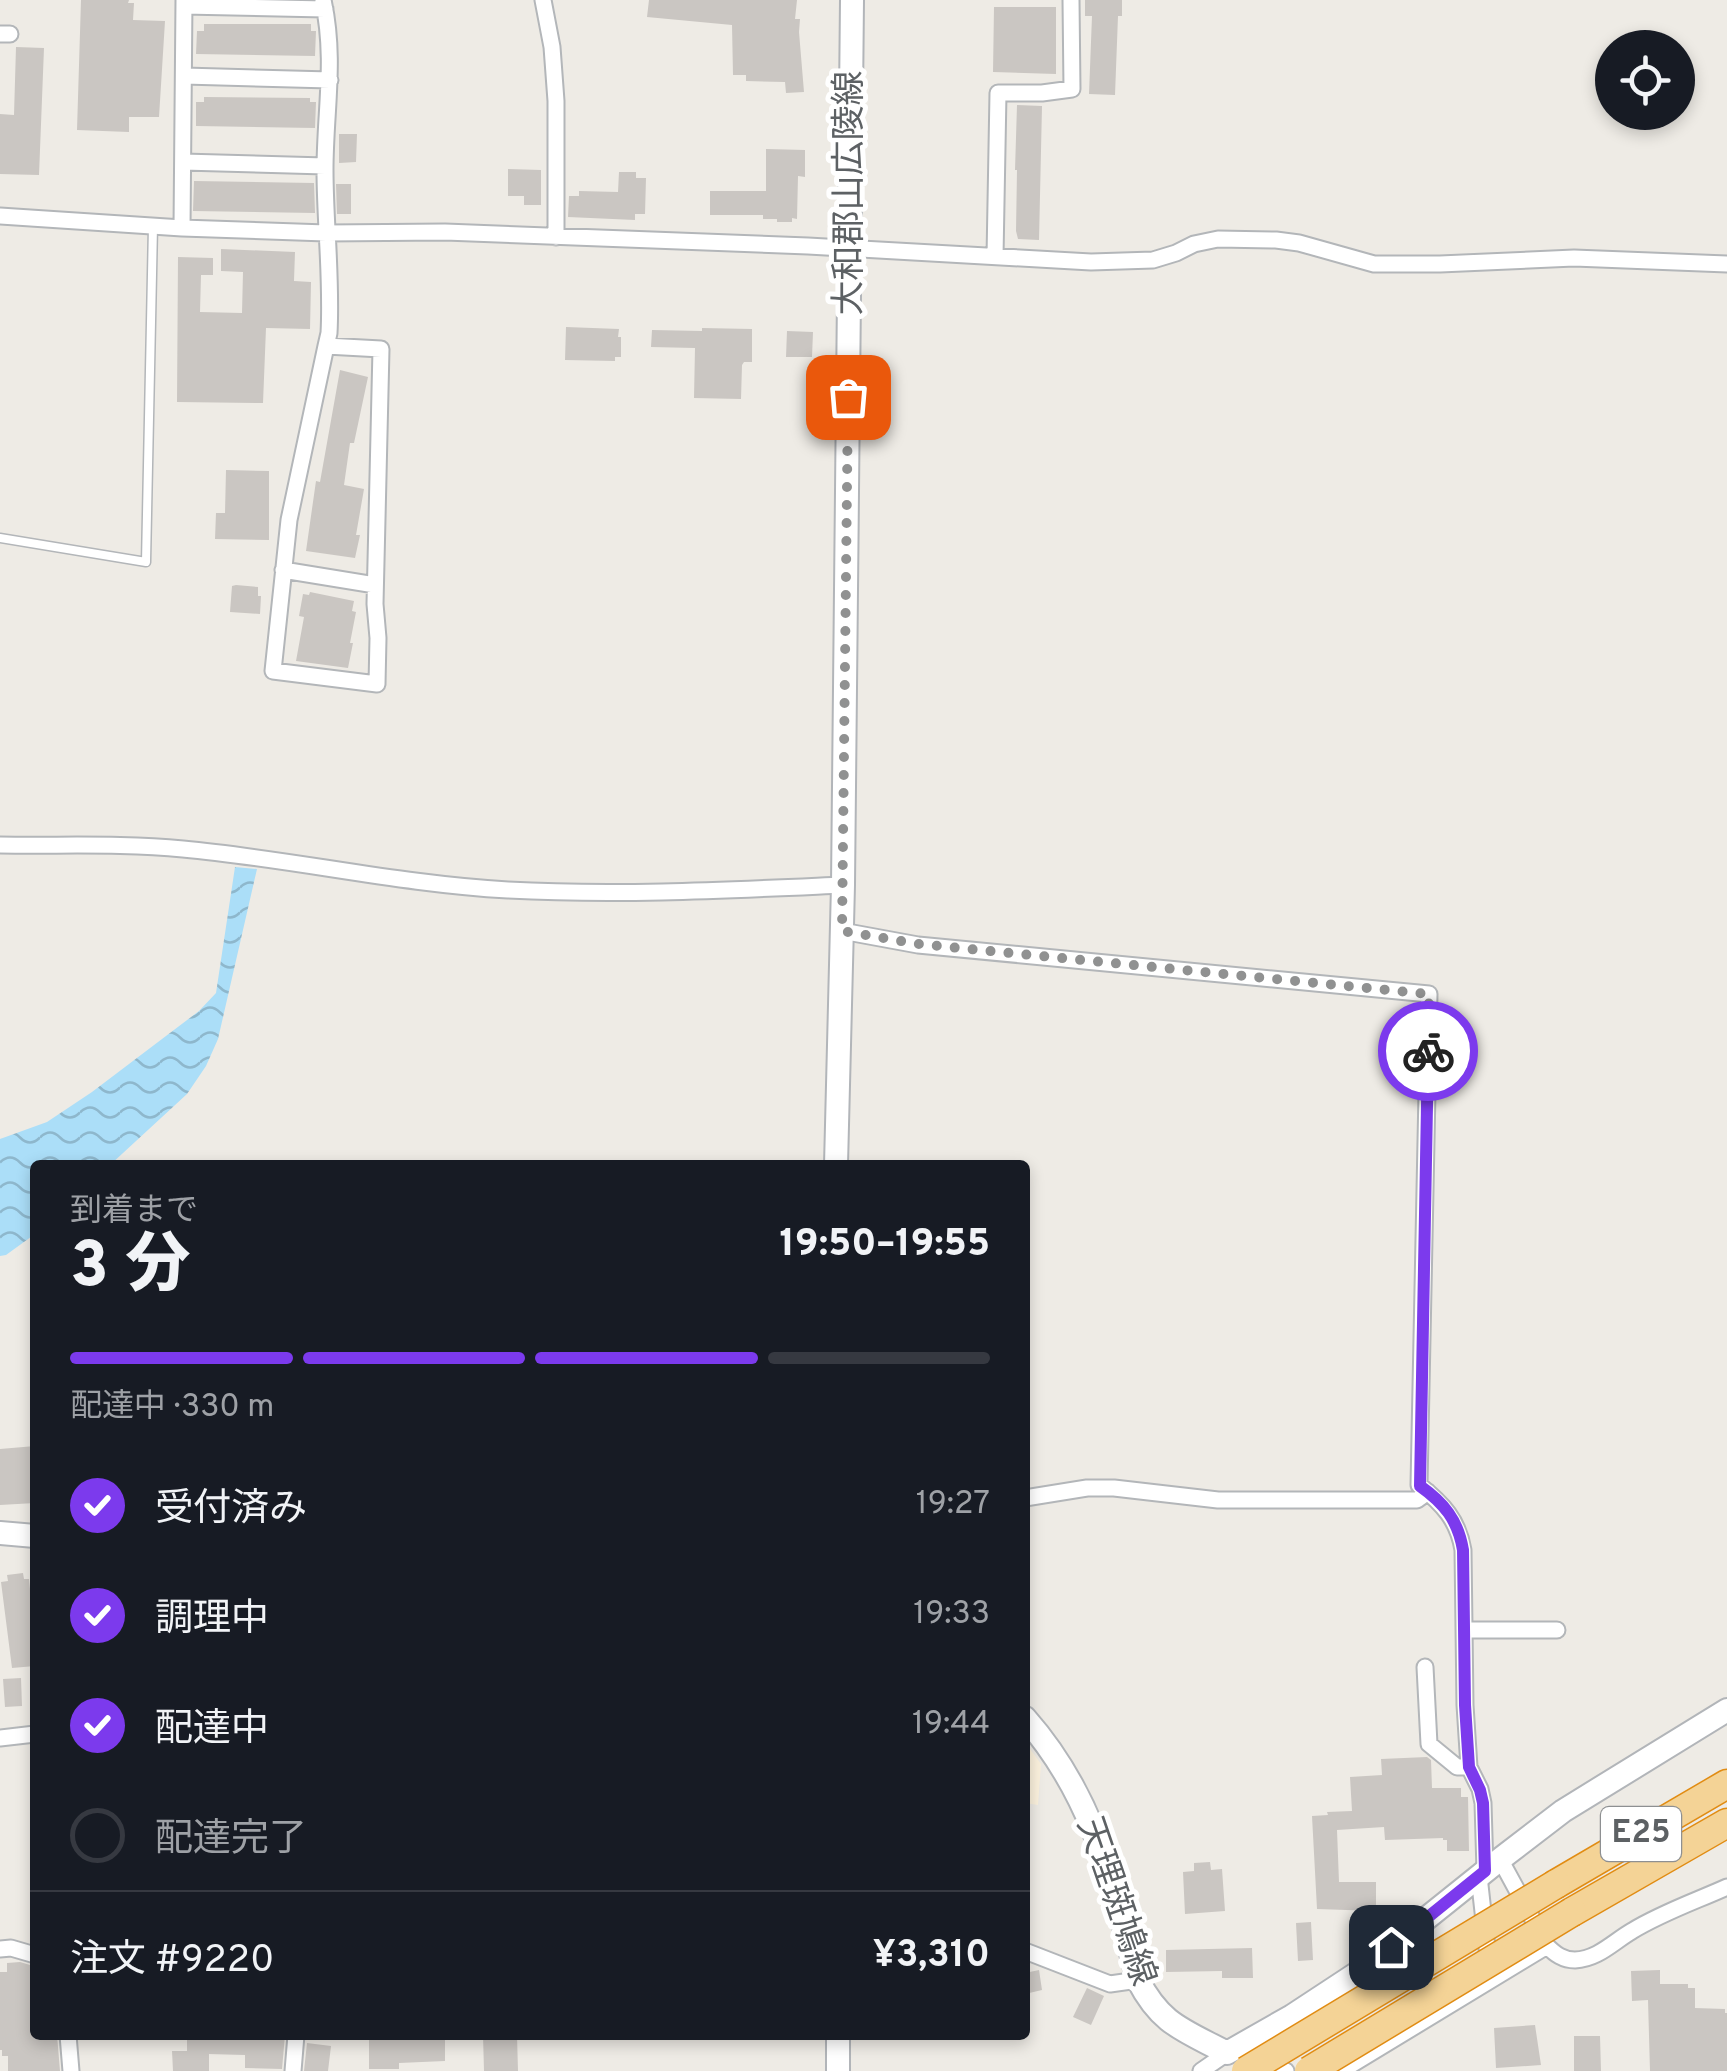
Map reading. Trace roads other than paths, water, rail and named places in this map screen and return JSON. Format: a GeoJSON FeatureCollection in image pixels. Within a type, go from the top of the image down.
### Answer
{"type":"FeatureCollection","features":[{"type":"Feature","properties":{"kind":"highway"},"geometry":{"type":"LineString","coordinates":[[1612,1850],[1727,1770]]}},
{"type":"Feature","properties":{"kind":"highway","name":"E25"},"geometry":{"type":"LineString","coordinates":[[1236,2062],[1727,1784]]}},
{"type":"Feature","properties":{"kind":"highway","name":"E25"},"geometry":{"type":"LineString","coordinates":[[1309,2071],[1727,1822]]}},
{"type":"Feature","properties":{"kind":"main road","name":"大和郡山広陵線"},"geometry":{"type":"LineString","coordinates":[[836,1160],[843,885],[852,0]]}},
{"type":"Feature","properties":{"kind":"main road"},"geometry":{"type":"LineString","coordinates":[[0,1533],[30,1536]]}},
{"type":"Feature","properties":{"kind":"main road"},"geometry":{"type":"LineString","coordinates":[[1236,2062],[1292,2016],[1362,1970],[1564,1812],[1727,1710]]}},
{"type":"Feature","properties":{"kind":"main road","name":"天理斑鳩線"},"geometry":{"type":"LineString","coordinates":[[1030,1724],[1070,1782],[1098,1838],[1138,1980],[1148,1999],[1159,2014],[1236,2062]]}},
{"type":"Feature","properties":{"kind":"main road"},"geometry":{"type":"LineString","coordinates":[[838,2040],[838,2071]]}},
{"type":"Feature","properties":{"kind":"street"},"geometry":{"type":"LineString","coordinates":[[543,0],[556,101],[556,237]]}},
{"type":"Feature","properties":{"kind":"street"},"geometry":{"type":"LineString","coordinates":[[995,257],[998,93],[1072,89],[1071,0]]}},
{"type":"Feature","properties":{"kind":"street"},"geometry":{"type":"LineString","coordinates":[[182,228],[184,3],[324,4],[330,80],[324,166],[330,310],[326,346],[288,520],[273,670],[378,684],[375,585],[381,349],[326,346]]}},
{"type":"Feature","properties":{"kind":"street"},"geometry":{"type":"LineString","coordinates":[[184,76],[330,80]]}},
{"type":"Feature","properties":{"kind":"street"},"geometry":{"type":"LineString","coordinates":[[183,162],[324,166]]}},
{"type":"Feature","properties":{"kind":"street"},"geometry":{"type":"LineString","coordinates":[[0,216],[182,228],[445,232],[1128,262],[1153,260],[1218,239],[1299,243],[1374,264],[1574,258],[1727,264]]}},
{"type":"Feature","properties":{"kind":"street"},"geometry":{"type":"LineString","coordinates":[[283,570],[375,585]]}},
{"type":"Feature","properties":{"kind":"street"},"geometry":{"type":"LineString","coordinates":[[0,844],[184,849],[276,859],[386,878],[529,891],[672,892],[843,885]]}},
{"type":"Feature","properties":{"kind":"street"},"geometry":{"type":"LineString","coordinates":[[842,931],[918,944],[1429,994],[1420,1486],[1454,1519],[1463,1550],[1469,1767],[1483,1803],[1490,1980]]}},
{"type":"Feature","properties":{"kind":"street"},"geometry":{"type":"LineString","coordinates":[[1030,1497],[1087,1488],[1218,1500],[1417,1500],[1428,1492]]}},
{"type":"Feature","properties":{"kind":"street"},"geometry":{"type":"LineString","coordinates":[[1464,1630],[1557,1630]]}},
{"type":"Feature","properties":{"kind":"street"},"geometry":{"type":"LineString","coordinates":[[1425,1667],[1429,1744],[1457,1768],[1469,1767]]}},
{"type":"Feature","properties":{"kind":"street"},"geometry":{"type":"LineString","coordinates":[[0,1738],[30,1735]]}},
{"type":"Feature","properties":{"kind":"street"},"geometry":{"type":"LineString","coordinates":[[1488,1869],[1547,1946],[1561,1957],[1573,1960],[1604,1951],[1632,1931],[1727,1887]]}},
{"type":"Feature","properties":{"kind":"street"},"geometry":{"type":"LineString","coordinates":[[1341,2071],[1547,1946]]}},
{"type":"Feature","properties":{"kind":"street"},"geometry":{"type":"LineString","coordinates":[[0,1948],[30,1954]]}},
{"type":"Feature","properties":{"kind":"street"},"geometry":{"type":"LineString","coordinates":[[1030,1953],[1110,1984],[1138,1980]]}},
{"type":"Feature","properties":{"kind":"street"},"geometry":{"type":"LineString","coordinates":[[68,2040],[71,2071]]}},
{"type":"Feature","properties":{"kind":"street"},"geometry":{"type":"LineString","coordinates":[[294,2071],[296,2040]]}},
{"type":"Feature","properties":{"kind":"street"},"geometry":{"type":"LineString","coordinates":[[1201,2071],[1236,2062],[1286,2071]]}},
{"type":"Feature","properties":{"kind":"lane"},"geometry":{"type":"LineString","coordinates":[[0,538],[146,562],[152,226]]}},
{"type":"Feature","properties":{"kind":"water"},"geometry":{"type":"Polygon","coordinates":[[[235,867],[257,869],[218,1039],[206,1066],[187,1094],[115,1160],[30,1160],[30,1238],[0,1256],[0,1139],[47,1122],[92,1092],[199,1011],[216,993],[235,867]]]}}]}
